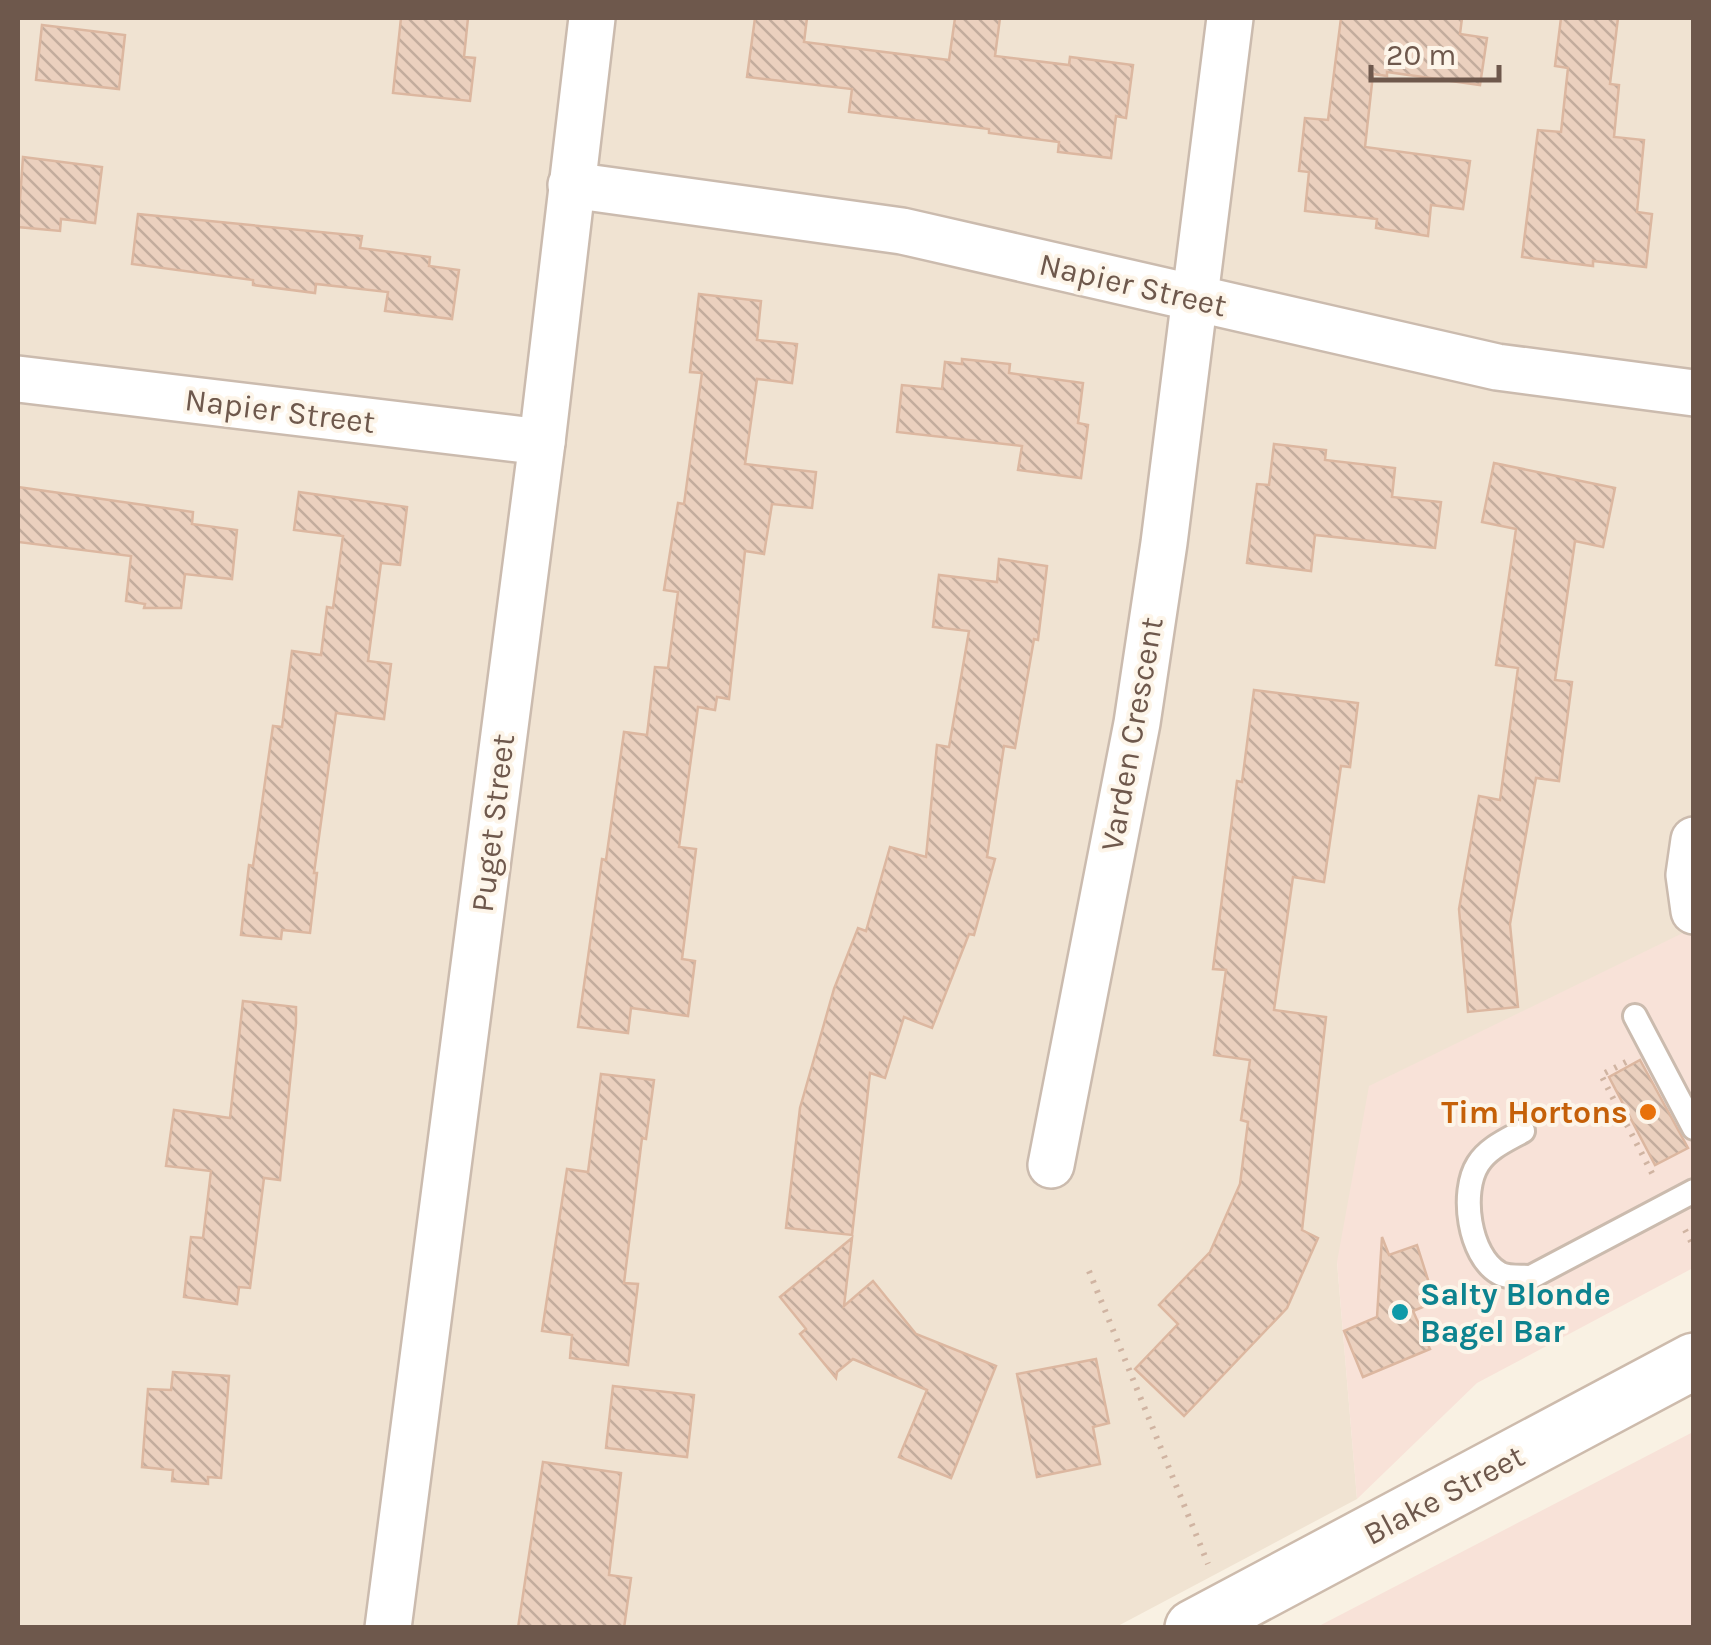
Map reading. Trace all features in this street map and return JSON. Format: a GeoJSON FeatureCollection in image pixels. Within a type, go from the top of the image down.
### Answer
{"type":"FeatureCollection","features":[{"type":"Feature","properties":{"kind":"main road","name":"Blake Street"},"geometry":{"type":"LineString","coordinates":[[1193,1628],[1694,1361]]}},
{"type":"Feature","properties":{"kind":"street","name":"Puget Street"},"geometry":{"type":"LineString","coordinates":[[388,1628],[542,442],[592,18]]}},
{"type":"Feature","properties":{"kind":"street","name":"Varden Crescent"},"geometry":{"type":"LineString","coordinates":[[1051,1165],[1137,723],[1230,18]]}},
{"type":"Feature","properties":{"kind":"street","name":"Napier Street"},"geometry":{"type":"LineString","coordinates":[[572,185],[902,231],[1498,366],[1694,393]]}},
{"type":"Feature","properties":{"kind":"street","name":"Napier Street"},"geometry":{"type":"LineString","coordinates":[[18,379],[542,442]]}},
{"type":"Feature","properties":{"kind":"street"},"geometry":{"type":"LineString","coordinates":[[1694,840],[1689,874],[1694,911]]}},
{"type":"Feature","properties":{"kind":"lane"},"geometry":{"type":"LineString","coordinates":[[1635,1016],[1694,1128]]}},
{"type":"Feature","properties":{"kind":"lane"},"geometry":{"type":"LineString","coordinates":[[1523,1132],[1494,1148],[1478,1165],[1470,1187],[1474,1235],[1485,1260],[1502,1275],[1530,1277],[1694,1191]]}},
{"type":"Feature","properties":{"kind":"path"},"geometry":{"type":"LineString","coordinates":[[1634,1058],[1601,1075],[1658,1186]]}},
{"type":"Feature","properties":{"kind":"path"},"geometry":{"type":"LineString","coordinates":[[1089,1271],[1211,1571]]}},
{"type":"Feature","properties":{"kind":"shaded area"},"geometry":{"type":"Polygon","coordinates":[[[18,18],[1693,18],[1693,928],[1337,1262],[1357,1499],[1116,1627],[18,1627],[18,18]]]}},
{"type":"Feature","properties":{"kind":"shaded area"},"geometry":{"type":"Polygon","coordinates":[[[1693,928],[1693,1268],[1477,1383],[1357,1499],[1337,1262],[1369,1086],[1693,928]]]}},
{"type":"Feature","properties":{"kind":"shaded area"},"geometry":{"type":"Polygon","coordinates":[[[1693,1432],[1693,1627],[1317,1627],[1693,1432]]]}},
{"type":"Feature","properties":{"kind":"building"},"geometry":{"type":"Polygon","coordinates":[[[401,18],[468,18],[464,57],[475,58],[470,101],[393,93],[401,18]]]}},
{"type":"Feature","properties":{"kind":"building"},"geometry":{"type":"Polygon","coordinates":[[[755,18],[807,18],[804,42],[949,60],[955,18],[1000,18],[995,56],[1069,65],[1070,57],[1133,65],[1126,118],[1116,116],[1111,158],[1058,152],[1059,142],[989,133],[989,129],[849,112],[852,89],[747,77],[755,18]]]}},
{"type":"Feature","properties":{"kind":"building"},"geometry":{"type":"Polygon","coordinates":[[[1341,18],[1462,18],[1460,34],[1487,38],[1480,85],[1387,72],[1387,76],[1373,74],[1365,147],[1470,161],[1463,209],[1431,205],[1428,236],[1376,228],[1377,219],[1305,211],[1309,172],[1299,171],[1305,118],[1328,120],[1341,18]]]}},
{"type":"Feature","properties":{"kind":"building"},"geometry":{"type":"Polygon","coordinates":[[[1561,18],[1618,18],[1610,84],[1619,85],[1614,137],[1644,140],[1637,212],[1652,214],[1646,267],[1593,261],[1593,266],[1522,257],[1538,130],[1561,132],[1568,68],[1555,66],[1561,18]]]}},
{"type":"Feature","properties":{"kind":"building"},"geometry":{"type":"Polygon","coordinates":[[[42,25],[125,35],[119,89],[36,80],[42,25]]]}},
{"type":"Feature","properties":{"kind":"building"},"geometry":{"type":"Polygon","coordinates":[[[23,157],[102,167],[95,223],[61,219],[60,231],[18,227],[23,157]]]}},
{"type":"Feature","properties":{"kind":"building"},"geometry":{"type":"Polygon","coordinates":[[[138,214],[362,236],[360,248],[430,257],[429,266],[459,270],[452,319],[385,311],[388,292],[316,284],[315,293],[253,285],[253,280],[132,264],[138,214]]]}},
{"type":"Feature","properties":{"kind":"building"},"geometry":{"type":"Polygon","coordinates":[[[699,294],[761,301],[757,340],[797,344],[792,383],[757,379],[745,464],[816,472],[812,508],[772,504],[764,554],[745,551],[729,699],[717,697],[715,710],[698,707],[679,847],[696,849],[682,959],[695,961],[688,1016],[631,1008],[628,1033],[578,1027],[624,732],[647,735],[655,667],[668,668],[678,592],[664,590],[678,503],[684,504],[702,373],[690,372],[699,294]]]}},
{"type":"Feature","properties":{"kind":"building"},"geometry":{"type":"Polygon","coordinates":[[[962,359],[1010,364],[1009,373],[1083,383],[1078,423],[1088,425],[1081,478],[1018,470],[1022,446],[897,432],[902,385],[942,389],[945,362],[962,364],[962,359]]]}},
{"type":"Feature","properties":{"kind":"building"},"geometry":{"type":"Polygon","coordinates":[[[1274,444],[1326,450],[1325,460],[1395,468],[1392,497],[1441,502],[1435,548],[1315,535],[1311,571],[1247,563],[1257,484],[1269,485],[1274,444]]]}},
{"type":"Feature","properties":{"kind":"building"},"geometry":{"type":"Polygon","coordinates":[[[1494,463],[1615,488],[1603,547],[1575,541],[1555,680],[1572,682],[1559,781],[1536,778],[1510,924],[1518,1007],[1468,1012],[1459,909],[1479,796],[1500,800],[1518,668],[1496,665],[1516,529],[1482,522],[1494,463]]]}},
{"type":"Feature","properties":{"kind":"building"},"geometry":{"type":"Polygon","coordinates":[[[18,487],[193,512],[192,524],[237,530],[232,579],[185,574],[181,608],[144,608],[145,604],[126,601],[131,556],[18,542],[18,487]]]}},
{"type":"Feature","properties":{"kind":"building"},"geometry":{"type":"Polygon","coordinates":[[[299,492],[407,507],[400,565],[381,563],[368,661],[391,664],[384,719],[336,713],[314,873],[310,933],[282,930],[281,939],[241,935],[249,865],[253,866],[273,726],[282,727],[292,651],[321,655],[327,607],[333,608],[343,536],[294,530],[299,492]]]}},
{"type":"Feature","properties":{"kind":"building"},"geometry":{"type":"Polygon","coordinates":[[[999,559],[1047,566],[1038,640],[1034,639],[1015,748],[1004,746],[987,857],[995,859],[974,935],[969,934],[932,1028],[904,1017],[885,1078],[870,1073],[852,1235],[786,1228],[800,1108],[834,989],[858,928],[866,931],[890,847],[926,857],[937,745],[949,747],[969,631],[933,627],[939,575],[997,582],[999,559]]]}},
{"type":"Feature","properties":{"kind":"building"},"geometry":{"type":"Polygon","coordinates":[[[1254,690],[1358,703],[1350,767],[1341,766],[1324,882],[1293,877],[1274,1010],[1326,1017],[1302,1230],[1318,1238],[1287,1308],[1184,1416],[1135,1369],[1178,1324],[1159,1305],[1210,1252],[1240,1184],[1248,1122],[1241,1120],[1250,1060],[1214,1055],[1226,970],[1213,969],[1237,781],[1242,782],[1254,690]]]}},
{"type":"Feature","properties":{"kind":"building"},"geometry":{"type":"Polygon","coordinates":[[[243,1001],[296,1007],[296,1023],[280,1180],[264,1178],[250,1288],[239,1287],[237,1304],[184,1297],[191,1237],[203,1238],[211,1171],[166,1166],[174,1110],[230,1118],[243,1001]]]}},
{"type":"Feature","properties":{"kind":"building","name":"Tim Hortons"},"geometry":{"type":"Polygon","coordinates":[[[1640,1060],[1688,1148],[1655,1165],[1609,1077],[1640,1060]]]}},
{"type":"Feature","properties":{"kind":"building"},"geometry":{"type":"Polygon","coordinates":[[[601,1074],[654,1080],[646,1139],[642,1138],[624,1283],[638,1284],[628,1365],[570,1358],[572,1335],[542,1331],[567,1169],[588,1172],[601,1074]]]}},
{"type":"Feature","properties":{"kind":"building","name":"Salty Blonde Bagel Bar"},"geometry":{"type":"Polygon","coordinates":[[[1382,1237],[1389,1255],[1417,1245],[1435,1302],[1413,1311],[1430,1349],[1363,1377],[1344,1331],[1377,1317],[1382,1237]]]}},
{"type":"Feature","properties":{"kind":"building"},"geometry":{"type":"Polygon","coordinates":[[[852,1238],[844,1306],[873,1281],[916,1334],[996,1366],[951,1478],[899,1457],[927,1390],[853,1359],[837,1372],[836,1378],[800,1334],[806,1329],[780,1297],[852,1238]]]}},
{"type":"Feature","properties":{"kind":"building"},"geometry":{"type":"Polygon","coordinates":[[[1096,1359],[1109,1423],[1093,1427],[1100,1464],[1037,1477],[1017,1374],[1096,1359]]]}},
{"type":"Feature","properties":{"kind":"building"},"geometry":{"type":"Polygon","coordinates":[[[173,1372],[229,1376],[221,1478],[208,1477],[208,1484],[172,1481],[173,1470],[142,1467],[148,1389],[171,1390],[173,1372]]]}},
{"type":"Feature","properties":{"kind":"building"},"geometry":{"type":"Polygon","coordinates":[[[613,1386],[694,1395],[687,1457],[606,1448],[613,1386]]]}},
{"type":"Feature","properties":{"kind":"building"},"geometry":{"type":"Polygon","coordinates":[[[543,1462],[621,1473],[609,1575],[631,1578],[624,1628],[518,1628],[543,1462]]]}},
{"type":"Feature","properties":{"kind":"place","name":"Tim Hortons"},"geometry":{"type":"Point","coordinates":[1648,1112]}},
{"type":"Feature","properties":{"kind":"place","name":"Salty Blonde Bagel Bar"},"geometry":{"type":"Point","coordinates":[1400,1312]}}]}
